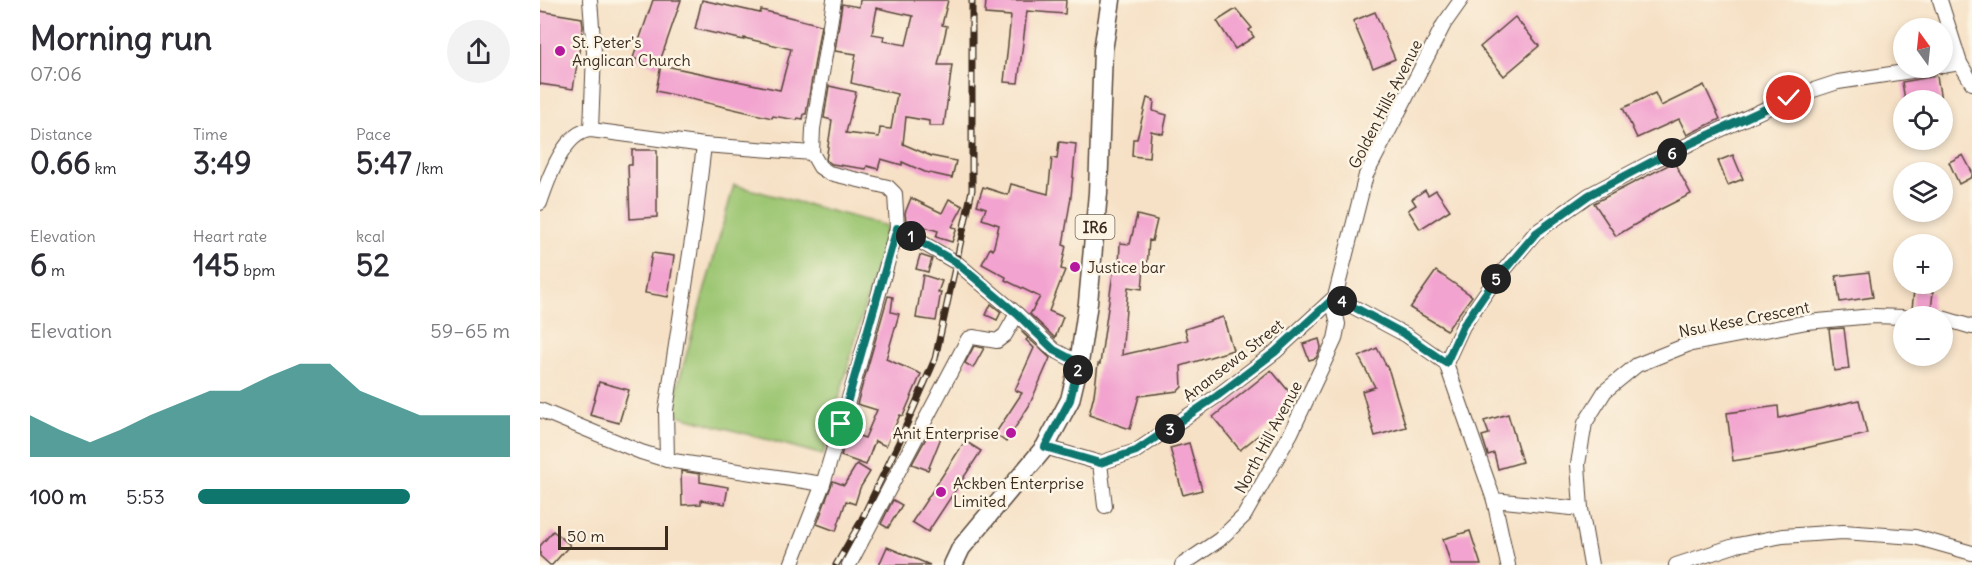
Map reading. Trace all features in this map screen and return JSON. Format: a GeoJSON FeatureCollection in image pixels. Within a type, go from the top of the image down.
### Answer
{"type":"FeatureCollection","features":[{"type":"Feature","properties":{"kind":"main road","name":"IR6"},"geometry":{"type":"LineString","coordinates":[[953,565],[961,548],[1045,447],[1070,400],[1079,363],[1088,303],[1098,193],[1102,50],[1111,0]]}},
{"type":"Feature","properties":{"kind":"street"},"geometry":{"type":"LineString","coordinates":[[590,0],[594,51],[591,130]]}},
{"type":"Feature","properties":{"kind":"street"},"geometry":{"type":"LineString","coordinates":[[791,565],[823,484],[897,228],[895,194],[888,187],[829,173],[820,166],[812,153],[813,129],[834,0]]}},
{"type":"Feature","properties":{"kind":"street","name":"Golden Hills Avenue"},"geometry":{"type":"LineString","coordinates":[[1335,297],[1366,174],[1444,24],[1461,0]]}},
{"type":"Feature","properties":{"kind":"street"},"geometry":{"type":"LineString","coordinates":[[1940,0],[1960,63],[1972,83]]}},
{"type":"Feature","properties":{"kind":"street"},"geometry":{"type":"LineString","coordinates":[[1953,64],[1960,63]]}},
{"type":"Feature","properties":{"kind":"street"},"geometry":{"type":"LineString","coordinates":[[1446,363],[1463,326],[1490,287],[1520,251],[1536,233],[1589,195],[1655,160],[1789,98],[1839,82],[1893,74]]}},
{"type":"Feature","properties":{"kind":"street"},"geometry":{"type":"LineString","coordinates":[[540,203],[549,179],[568,143],[583,130],[704,145],[812,153]]}},
{"type":"Feature","properties":{"kind":"street"},"geometry":{"type":"LineString","coordinates":[[667,460],[666,410],[695,221],[704,145]]}},
{"type":"Feature","properties":{"kind":"street"},"geometry":{"type":"LineString","coordinates":[[897,228],[957,263],[1017,314],[1054,350],[1079,363]]}},
{"type":"Feature","properties":{"kind":"street"},"geometry":{"type":"LineString","coordinates":[[1335,297],[1406,335],[1446,363],[1494,500],[1508,565]]}},
{"type":"Feature","properties":{"kind":"street","name":"Anansewa Street"},"geometry":{"type":"LineString","coordinates":[[1100,463],[1136,451],[1217,396],[1275,352],[1335,297]]}},
{"type":"Feature","properties":{"kind":"street","name":"North Hill Avenue"},"geometry":{"type":"LineString","coordinates":[[1182,565],[1219,540],[1244,516],[1292,433],[1335,339],[1338,324],[1334,307],[1335,297]]}},
{"type":"Feature","properties":{"kind":"street"},"geometry":{"type":"LineString","coordinates":[[849,565],[968,339],[973,336],[997,341],[1005,336],[1017,314]]}},
{"type":"Feature","properties":{"kind":"street","name":"Nsu Kese Crescent"},"geometry":{"type":"LineString","coordinates":[[1591,565],[1581,509],[1578,464],[1585,423],[1605,392],[1637,365],[1687,345],[1807,322],[1873,316],[1893,317]]}},
{"type":"Feature","properties":{"kind":"street"},"geometry":{"type":"LineString","coordinates":[[1953,321],[1972,327]]}},
{"type":"Feature","properties":{"kind":"street"},"geometry":{"type":"LineString","coordinates":[[540,410],[641,452],[667,460],[823,484]]}},
{"type":"Feature","properties":{"kind":"street"},"geometry":{"type":"LineString","coordinates":[[1045,447],[1100,463],[1105,506]]}},
{"type":"Feature","properties":{"kind":"street"},"geometry":{"type":"LineString","coordinates":[[1494,500],[1581,509]]}},
{"type":"Feature","properties":{"kind":"street"},"geometry":{"type":"LineString","coordinates":[[1676,565],[1737,545],[1783,536],[1843,532],[1915,537],[1972,553]]}},
{"type":"Feature","properties":{"kind":"green space"},"geometry":{"type":"Polygon","coordinates":[[[734,185],[887,226],[823,455],[670,413],[734,185]]]}},
{"type":"Feature","properties":{"kind":"building"},"geometry":{"type":"Polygon","coordinates":[[[653,0],[681,0],[658,67],[633,58],[653,0]]]}},
{"type":"Feature","properties":{"kind":"building"},"geometry":{"type":"Polygon","coordinates":[[[702,0],[760,13],[761,10],[821,25],[806,114],[803,119],[773,116],[772,118],[656,91],[661,65],[780,90],[791,49],[695,29],[702,0]]]}},
{"type":"Feature","properties":{"kind":"building"},"geometry":{"type":"Polygon","coordinates":[[[860,0],[948,0],[942,25],[947,26],[938,65],[952,65],[944,126],[929,126],[929,121],[906,117],[903,144],[931,156],[956,161],[952,178],[925,172],[902,162],[902,165],[881,159],[878,169],[832,164],[826,160],[832,120],[824,118],[829,86],[856,92],[846,133],[879,137],[880,128],[891,129],[897,94],[851,83],[856,54],[835,51],[842,4],[859,7],[860,0]],[[877,8],[872,34],[884,36],[883,41],[906,45],[913,16],[877,8]]]}},
{"type":"Feature","properties":{"kind":"building"},"geometry":{"type":"Polygon","coordinates":[[[986,0],[1066,0],[1065,14],[1027,11],[1018,83],[1004,82],[1011,16],[985,14],[986,0]]]}},
{"type":"Feature","properties":{"kind":"building"},"geometry":{"type":"Polygon","coordinates":[[[1236,9],[1252,28],[1249,30],[1254,37],[1235,49],[1217,21],[1236,9]]]}},
{"type":"Feature","properties":{"kind":"building","name":"St. Peter's Anglican Church"},"geometry":{"type":"Polygon","coordinates":[[[540,11],[582,18],[583,27],[573,89],[540,84],[540,11]]]}},
{"type":"Feature","properties":{"kind":"building"},"geometry":{"type":"Polygon","coordinates":[[[1375,12],[1395,59],[1373,68],[1353,21],[1375,12]]]}},
{"type":"Feature","properties":{"kind":"building"},"geometry":{"type":"Polygon","coordinates":[[[1515,17],[1539,46],[1504,76],[1480,47],[1515,17]]]}},
{"type":"Feature","properties":{"kind":"building"},"geometry":{"type":"Polygon","coordinates":[[[1937,78],[1939,90],[1903,90],[1902,82],[1937,78]]]}},
{"type":"Feature","properties":{"kind":"building"},"geometry":{"type":"Polygon","coordinates":[[[1704,85],[1720,119],[1687,135],[1679,119],[1637,138],[1623,108],[1655,93],[1661,106],[1704,85]]]}},
{"type":"Feature","properties":{"kind":"building"},"geometry":{"type":"Polygon","coordinates":[[[1147,98],[1154,100],[1153,111],[1167,115],[1163,134],[1151,131],[1149,158],[1132,156],[1133,139],[1137,139],[1147,98]]]}},
{"type":"Feature","properties":{"kind":"building"},"geometry":{"type":"Polygon","coordinates":[[[1059,142],[1076,144],[1071,197],[1063,245],[1066,246],[1061,269],[1065,270],[1049,311],[1063,317],[1055,338],[1030,314],[1040,297],[1005,280],[1006,277],[982,264],[990,248],[993,250],[999,225],[982,219],[986,208],[977,205],[983,187],[1008,195],[1011,184],[1048,194],[1052,158],[1057,159],[1059,142]]]}},
{"type":"Feature","properties":{"kind":"building"},"geometry":{"type":"Polygon","coordinates":[[[632,150],[657,150],[657,217],[630,219],[628,165],[632,165],[632,150]]]}},
{"type":"Feature","properties":{"kind":"building"},"geometry":{"type":"Polygon","coordinates":[[[1733,155],[1743,179],[1728,185],[1718,161],[1733,155]]]}},
{"type":"Feature","properties":{"kind":"building"},"geometry":{"type":"Polygon","coordinates":[[[1963,155],[1972,172],[1972,177],[1959,184],[1953,171],[1953,162],[1949,162],[1963,155]]]}},
{"type":"Feature","properties":{"kind":"building"},"geometry":{"type":"Polygon","coordinates":[[[1674,162],[1691,194],[1616,236],[1594,203],[1674,162]]]}},
{"type":"Feature","properties":{"kind":"building"},"geometry":{"type":"Polygon","coordinates":[[[1425,190],[1428,195],[1436,190],[1450,210],[1420,229],[1408,210],[1416,205],[1412,199],[1425,190]]]}},
{"type":"Feature","properties":{"kind":"building"},"geometry":{"type":"Polygon","coordinates":[[[911,198],[942,213],[949,199],[963,206],[952,227],[957,228],[952,242],[936,237],[938,231],[906,221],[905,213],[911,198]]]}},
{"type":"Feature","properties":{"kind":"building"},"geometry":{"type":"Polygon","coordinates":[[[1137,215],[1157,220],[1152,241],[1149,240],[1147,267],[1144,267],[1142,289],[1128,287],[1122,355],[1188,340],[1185,329],[1223,317],[1233,350],[1181,366],[1182,387],[1178,391],[1139,396],[1130,429],[1089,415],[1098,364],[1100,364],[1114,266],[1119,267],[1120,243],[1130,244],[1137,215]]]}},
{"type":"Feature","properties":{"kind":"building"},"geometry":{"type":"Polygon","coordinates":[[[652,253],[674,256],[668,297],[645,293],[652,253]]]}},
{"type":"Feature","properties":{"kind":"building"},"geometry":{"type":"Polygon","coordinates":[[[920,255],[932,259],[928,272],[916,269],[920,255]]]}},
{"type":"Feature","properties":{"kind":"building"},"geometry":{"type":"Polygon","coordinates":[[[1436,271],[1472,296],[1447,330],[1410,308],[1436,271]]]}},
{"type":"Feature","properties":{"kind":"building"},"geometry":{"type":"Polygon","coordinates":[[[1869,272],[1873,297],[1840,302],[1836,276],[1869,272]]]}},
{"type":"Feature","properties":{"kind":"building"},"geometry":{"type":"Polygon","coordinates":[[[923,275],[942,281],[938,292],[941,292],[936,321],[916,318],[923,275]]]}},
{"type":"Feature","properties":{"kind":"building"},"geometry":{"type":"Polygon","coordinates":[[[1914,294],[1933,294],[1932,306],[1912,306],[1914,294]]]}},
{"type":"Feature","properties":{"kind":"building"},"geometry":{"type":"Polygon","coordinates":[[[888,296],[893,297],[891,312],[899,314],[886,359],[921,374],[903,416],[900,415],[886,446],[875,441],[866,465],[841,456],[848,432],[865,438],[877,410],[857,404],[888,296]]]}},
{"type":"Feature","properties":{"kind":"building"},"geometry":{"type":"Polygon","coordinates":[[[991,304],[1001,312],[997,320],[986,315],[991,304]]]}},
{"type":"Feature","properties":{"kind":"building"},"geometry":{"type":"Polygon","coordinates":[[[1844,328],[1849,369],[1834,371],[1829,329],[1844,328]]]}},
{"type":"Feature","properties":{"kind":"building"},"geometry":{"type":"Polygon","coordinates":[[[1021,331],[1050,358],[1029,406],[1006,442],[995,434],[1022,393],[1015,390],[1034,348],[1021,331]]]}},
{"type":"Feature","properties":{"kind":"building"},"geometry":{"type":"Polygon","coordinates":[[[1319,339],[1321,347],[1316,358],[1309,360],[1303,344],[1319,339]]]}},
{"type":"Feature","properties":{"kind":"building"},"geometry":{"type":"Polygon","coordinates":[[[974,346],[984,348],[973,368],[965,363],[974,346]]]}},
{"type":"Feature","properties":{"kind":"building"},"geometry":{"type":"Polygon","coordinates":[[[1377,348],[1389,371],[1406,427],[1375,436],[1362,391],[1375,387],[1359,357],[1377,348]]]}},
{"type":"Feature","properties":{"kind":"building"},"geometry":{"type":"Polygon","coordinates":[[[1271,370],[1296,400],[1293,407],[1240,450],[1213,417],[1271,370]]]}},
{"type":"Feature","properties":{"kind":"building"},"geometry":{"type":"Polygon","coordinates":[[[599,382],[629,390],[619,423],[590,415],[599,382]]]}},
{"type":"Feature","properties":{"kind":"building"},"geometry":{"type":"Polygon","coordinates":[[[1859,400],[1867,434],[1784,453],[1733,461],[1727,413],[1778,406],[1779,418],[1859,400]]]}},
{"type":"Feature","properties":{"kind":"building"},"geometry":{"type":"Polygon","coordinates":[[[1508,414],[1522,462],[1498,469],[1494,453],[1488,455],[1482,436],[1489,434],[1484,421],[1508,414]]]}},
{"type":"Feature","properties":{"kind":"building"},"geometry":{"type":"Polygon","coordinates":[[[930,431],[942,435],[928,470],[912,464],[930,431]]]}},
{"type":"Feature","properties":{"kind":"building"},"geometry":{"type":"Polygon","coordinates":[[[965,441],[981,451],[928,532],[912,522],[965,441]]]}},
{"type":"Feature","properties":{"kind":"building"},"geometry":{"type":"Polygon","coordinates":[[[1189,443],[1202,490],[1183,495],[1170,448],[1189,443]]]}},
{"type":"Feature","properties":{"kind":"building"},"geometry":{"type":"Polygon","coordinates":[[[857,464],[870,472],[860,488],[855,504],[846,501],[836,531],[817,524],[833,481],[844,485],[857,464]]]}},
{"type":"Feature","properties":{"kind":"building"},"geometry":{"type":"Polygon","coordinates":[[[681,471],[700,474],[700,482],[728,487],[725,504],[701,500],[701,504],[682,505],[681,471]]]}},
{"type":"Feature","properties":{"kind":"building"},"geometry":{"type":"Polygon","coordinates":[[[893,500],[902,505],[888,528],[881,524],[893,500]]]}},
{"type":"Feature","properties":{"kind":"building"},"geometry":{"type":"Polygon","coordinates":[[[553,531],[570,545],[550,565],[540,556],[540,546],[553,531]]]}},
{"type":"Feature","properties":{"kind":"building"},"geometry":{"type":"Polygon","coordinates":[[[1470,531],[1481,565],[1451,565],[1443,539],[1470,531]]]}},
{"type":"Feature","properties":{"kind":"building"},"geometry":{"type":"Polygon","coordinates":[[[887,547],[930,565],[879,565],[887,547]]]}},
{"type":"Feature","properties":{"kind":"railway"},"geometry":{"type":"LineString","coordinates":[[836,565],[860,523],[899,442],[935,359],[972,190],[972,0]]}},
{"type":"Feature","properties":{"kind":"place","name":"St. Peter's Anglican Church"},"geometry":{"type":"Point","coordinates":[560,51]}},
{"type":"Feature","properties":{"kind":"place","name":"Justice bar"},"geometry":{"type":"Point","coordinates":[1075,267]}},
{"type":"Feature","properties":{"kind":"place","name":"Anit Enterprise"},"geometry":{"type":"Point","coordinates":[1011,433]}},
{"type":"Feature","properties":{"kind":"place","name":"Ackben Enterprise Limited"},"geometry":{"type":"Point","coordinates":[941,492]}},
{"type":"Feature","properties":{"kind":"route"},"geometry":{"type":"LineString","coordinates":[[841,424],[897,228],[957,263],[1017,314],[1054,350],[1079,363],[1070,400],[1045,447],[1100,463],[1136,451],[1217,396],[1275,352],[1335,297],[1406,335],[1446,363],[1463,326],[1490,287],[1536,233],[1589,195],[1655,160],[1789,98]]}}]}
